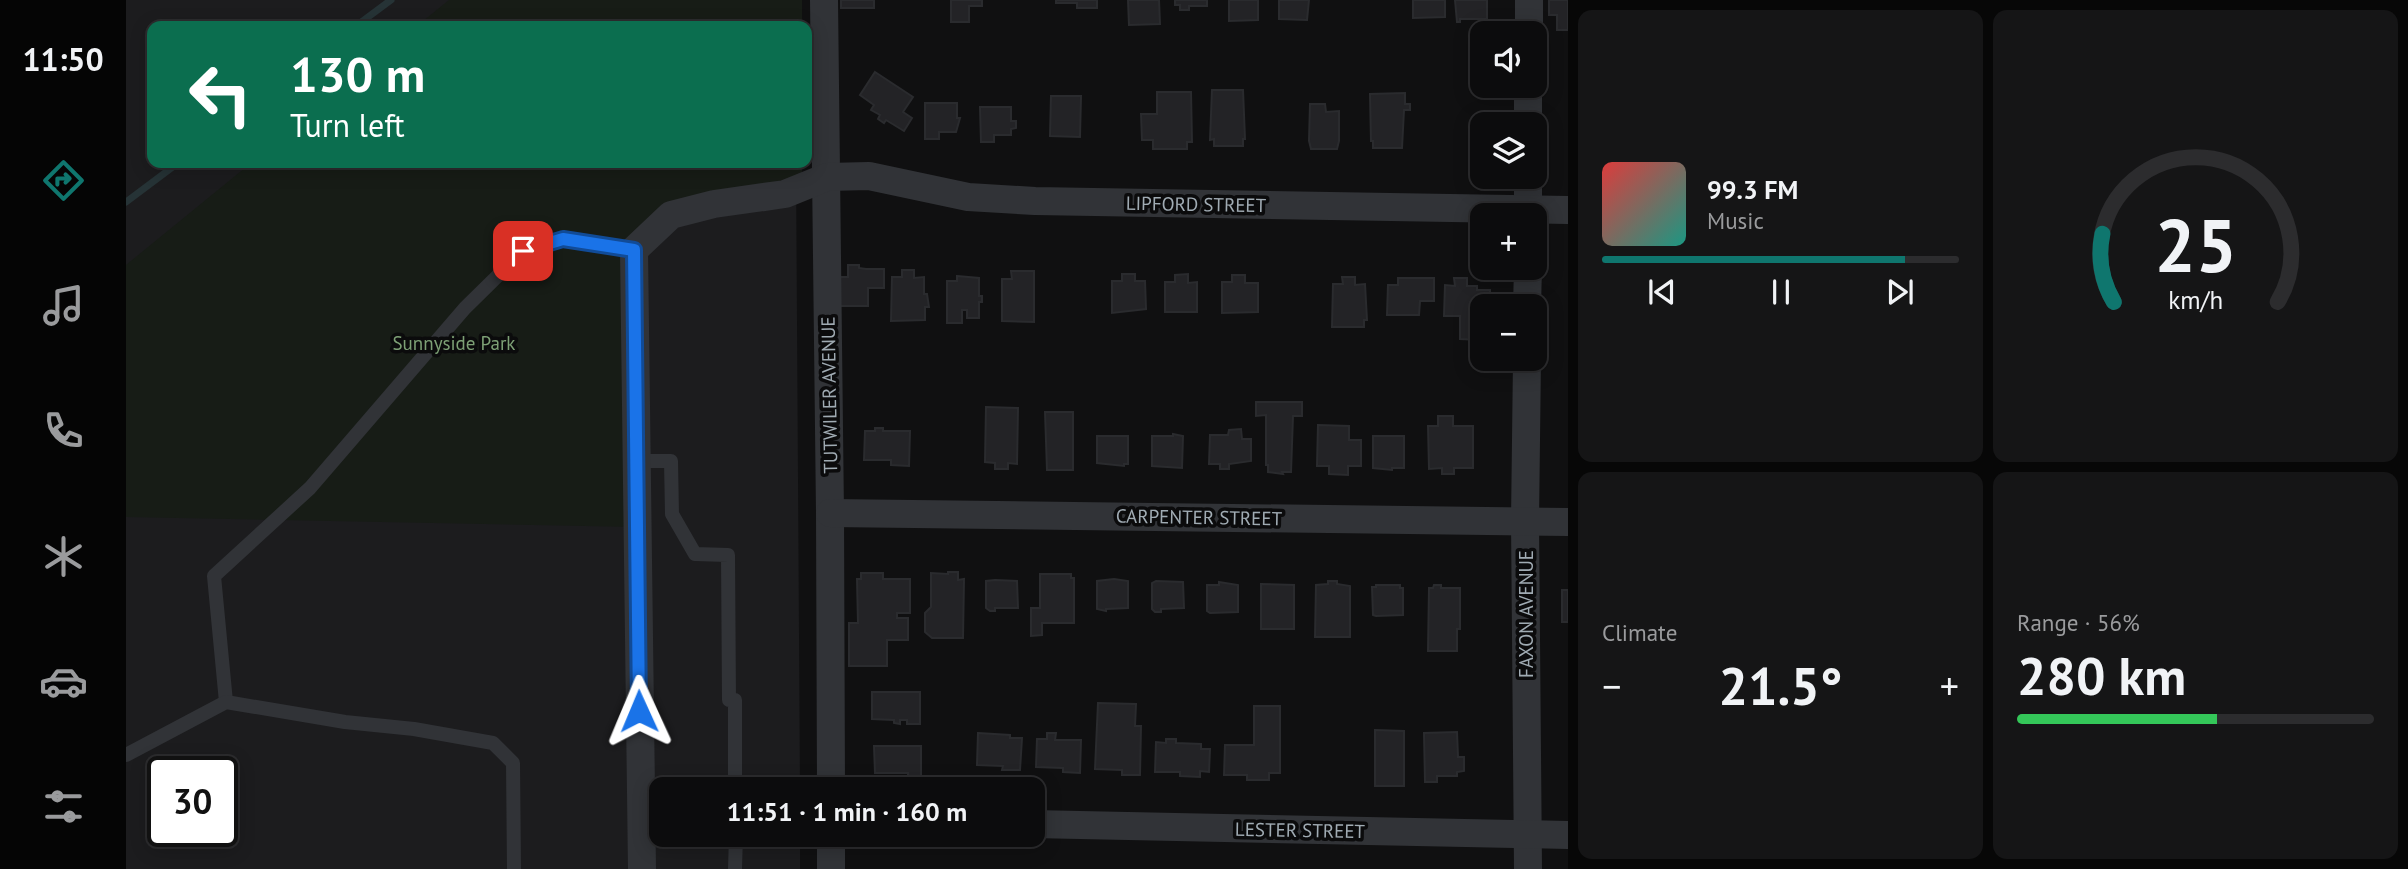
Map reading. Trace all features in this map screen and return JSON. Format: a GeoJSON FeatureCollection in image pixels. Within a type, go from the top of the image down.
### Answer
{"type":"FeatureCollection","features":[{"type":"Feature","properties":{"kind":"street","name":"TUTWILER AVENUE"},"geometry":{"type":"LineString","coordinates":[[824,0],[831,777]]}},
{"type":"Feature","properties":{"kind":"street"},"geometry":{"type":"LineString","coordinates":[[1529,0],[1529,21]]}},
{"type":"Feature","properties":{"kind":"street","name":"LIPFORD STREET"},"geometry":{"type":"LineString","coordinates":[[827,177],[869,176],[968,197],[1035,201],[1470,211]]}},
{"type":"Feature","properties":{"kind":"street"},"geometry":{"type":"LineString","coordinates":[[642,869],[634,250],[671,215],[715,204],[785,194],[827,177]]}},
{"type":"Feature","properties":{"kind":"street","name":"LIPFORD STREET"},"geometry":{"type":"LineString","coordinates":[[1547,211],[1568,210]]}},
{"type":"Feature","properties":{"kind":"street","name":"FAXON AVENUE"},"geometry":{"type":"LineString","coordinates":[[1527,371],[1525,521],[1528,869]]}},
{"type":"Feature","properties":{"kind":"street","name":"CARPENTER STREET"},"geometry":{"type":"LineString","coordinates":[[830,513],[1568,522]]}},
{"type":"Feature","properties":{"kind":"street","name":"LESTER STREET"},"geometry":{"type":"LineString","coordinates":[[1045,824],[1568,835]]}},
{"type":"Feature","properties":{"kind":"street"},"geometry":{"type":"LineString","coordinates":[[831,847],[831,869]]}},
{"type":"Feature","properties":{"kind":"lane"},"geometry":{"type":"LineString","coordinates":[[226,702],[214,576],[310,488],[465,308],[523,251],[563,239],[634,250]]}},
{"type":"Feature","properties":{"kind":"lane"},"geometry":{"type":"LineString","coordinates":[[636,461],[671,461],[672,514],[695,554],[728,555],[729,699],[735,700],[736,777]]}},
{"type":"Feature","properties":{"kind":"lane"},"geometry":{"type":"LineString","coordinates":[[126,755],[226,702],[493,743],[513,763],[514,869]]}},
{"type":"Feature","properties":{"kind":"lane"},"geometry":{"type":"LineString","coordinates":[[735,869],[736,847]]}},
{"type":"Feature","properties":{"kind":"shaded area"},"geometry":{"type":"Polygon","coordinates":[[[126,0],[795,0],[795,21],[147,21],[147,168],[796,168],[800,777],[649,777],[649,847],[800,847],[800,869],[126,869],[126,0]]]}},
{"type":"Feature","properties":{"kind":"green space"},"geometry":{"type":"Polygon","coordinates":[[[449,0],[802,0],[802,21],[423,21],[449,0]]]}},
{"type":"Feature","properties":{"kind":"green space","name":"Sunnyside Park"},"geometry":{"type":"Polygon","coordinates":[[[245,168],[802,168],[802,187],[671,215],[634,250],[636,527],[126,517],[126,265],[245,168]]]}},
{"type":"Feature","properties":{"kind":"building"},"geometry":{"type":"Polygon","coordinates":[[[841,0],[874,0],[874,8],[841,8],[841,0]]]}},
{"type":"Feature","properties":{"kind":"building"},"geometry":{"type":"Polygon","coordinates":[[[951,0],[982,0],[982,6],[969,6],[969,22],[951,22],[951,0]]]}},
{"type":"Feature","properties":{"kind":"building"},"geometry":{"type":"Polygon","coordinates":[[[1056,0],[1097,0],[1097,8],[1077,8],[1077,3],[1056,3],[1056,0]]]}},
{"type":"Feature","properties":{"kind":"building"},"geometry":{"type":"Polygon","coordinates":[[[1128,0],[1159,0],[1160,24],[1129,25],[1128,0]]]}},
{"type":"Feature","properties":{"kind":"building"},"geometry":{"type":"Polygon","coordinates":[[[1175,0],[1207,0],[1207,6],[1189,6],[1189,10],[1180,10],[1180,5],[1175,5],[1175,0]]]}},
{"type":"Feature","properties":{"kind":"building"},"geometry":{"type":"Polygon","coordinates":[[[1229,0],[1258,0],[1258,20],[1229,21],[1229,0]]]}},
{"type":"Feature","properties":{"kind":"building"},"geometry":{"type":"Polygon","coordinates":[[[1279,0],[1309,0],[1307,20],[1279,19],[1279,0]]]}},
{"type":"Feature","properties":{"kind":"building"},"geometry":{"type":"Polygon","coordinates":[[[1413,0],[1445,0],[1445,17],[1413,18],[1413,0]]]}},
{"type":"Feature","properties":{"kind":"building"},"geometry":{"type":"Polygon","coordinates":[[[1455,0],[1487,0],[1487,19],[1460,19],[1460,22],[1457,22],[1455,0]]]}},
{"type":"Feature","properties":{"kind":"building"},"geometry":{"type":"Polygon","coordinates":[[[1549,0],[1568,0],[1568,30],[1557,30],[1557,15],[1549,15],[1549,0]]]}},
{"type":"Feature","properties":{"kind":"building"},"geometry":{"type":"Polygon","coordinates":[[[875,72],[913,97],[903,112],[912,118],[904,131],[886,120],[884,123],[878,119],[880,115],[871,110],[874,105],[860,95],[875,72]]]}},
{"type":"Feature","properties":{"kind":"building"},"geometry":{"type":"Polygon","coordinates":[[[1212,90],[1243,90],[1243,146],[1214,146],[1214,139],[1210,140],[1212,90]]]}},
{"type":"Feature","properties":{"kind":"building"},"geometry":{"type":"Polygon","coordinates":[[[1157,92],[1191,92],[1192,142],[1187,142],[1187,149],[1153,149],[1153,140],[1142,140],[1141,114],[1157,114],[1157,92]]]}},
{"type":"Feature","properties":{"kind":"building"},"geometry":{"type":"Polygon","coordinates":[[[1405,93],[1405,104],[1410,104],[1410,110],[1404,110],[1402,148],[1373,148],[1370,94],[1405,93]]]}},
{"type":"Feature","properties":{"kind":"building"},"geometry":{"type":"Polygon","coordinates":[[[1051,96],[1081,96],[1080,137],[1050,136],[1051,96]]]}},
{"type":"Feature","properties":{"kind":"building"},"geometry":{"type":"Polygon","coordinates":[[[925,103],[957,103],[957,118],[960,118],[956,132],[939,132],[939,139],[925,139],[925,103]]]}},
{"type":"Feature","properties":{"kind":"building"},"geometry":{"type":"Polygon","coordinates":[[[1310,104],[1325,104],[1326,112],[1339,111],[1337,149],[1311,149],[1310,104]]]}},
{"type":"Feature","properties":{"kind":"building"},"geometry":{"type":"Polygon","coordinates":[[[980,107],[1011,107],[1011,121],[1016,121],[1016,128],[1011,129],[1011,135],[994,135],[994,142],[981,142],[980,107]]]}},
{"type":"Feature","properties":{"kind":"building"},"geometry":{"type":"Polygon","coordinates":[[[848,265],[884,269],[884,288],[868,288],[868,306],[836,306],[836,277],[848,277],[848,265]]]}},
{"type":"Feature","properties":{"kind":"building"},"geometry":{"type":"Polygon","coordinates":[[[902,270],[914,270],[914,278],[924,277],[924,294],[927,294],[929,307],[925,307],[925,320],[891,321],[892,277],[902,277],[902,270]]]}},
{"type":"Feature","properties":{"kind":"building"},"geometry":{"type":"Polygon","coordinates":[[[1011,271],[1034,271],[1034,322],[1002,321],[1002,279],[1012,279],[1011,271]]]}},
{"type":"Feature","properties":{"kind":"building"},"geometry":{"type":"Polygon","coordinates":[[[1122,274],[1135,274],[1135,281],[1145,281],[1146,309],[1112,313],[1112,281],[1122,281],[1122,274]]]}},
{"type":"Feature","properties":{"kind":"building"},"geometry":{"type":"Polygon","coordinates":[[[1188,274],[1188,283],[1197,282],[1197,312],[1165,312],[1165,282],[1175,282],[1175,275],[1188,274]]]}},
{"type":"Feature","properties":{"kind":"building"},"geometry":{"type":"Polygon","coordinates":[[[1232,275],[1245,275],[1245,283],[1258,283],[1258,312],[1222,313],[1222,282],[1232,282],[1232,275]]]}},
{"type":"Feature","properties":{"kind":"building"},"geometry":{"type":"Polygon","coordinates":[[[957,276],[979,278],[979,296],[982,296],[982,302],[979,302],[979,318],[967,318],[967,310],[962,310],[962,323],[947,323],[947,281],[957,281],[957,276]]]}},
{"type":"Feature","properties":{"kind":"building"},"geometry":{"type":"Polygon","coordinates":[[[1342,277],[1355,277],[1355,285],[1365,284],[1367,320],[1364,320],[1364,327],[1332,327],[1333,284],[1343,284],[1342,277]]]}},
{"type":"Feature","properties":{"kind":"building"},"geometry":{"type":"Polygon","coordinates":[[[1398,278],[1434,278],[1434,301],[1420,301],[1419,315],[1387,315],[1388,285],[1398,285],[1398,278]]]}},
{"type":"Feature","properties":{"kind":"building"},"geometry":{"type":"Polygon","coordinates":[[[1454,278],[1467,278],[1467,286],[1477,286],[1477,290],[1490,290],[1490,294],[1470,294],[1470,339],[1460,339],[1460,316],[1444,316],[1445,285],[1455,286],[1454,278]]]}},
{"type":"Feature","properties":{"kind":"building"},"geometry":{"type":"Polygon","coordinates":[[[1256,402],[1302,402],[1302,416],[1293,416],[1291,472],[1268,472],[1266,415],[1256,416],[1256,402]]]}},
{"type":"Feature","properties":{"kind":"building"},"geometry":{"type":"Polygon","coordinates":[[[986,407],[1018,408],[1017,464],[1008,463],[1008,469],[995,469],[995,463],[985,462],[986,407]]]}},
{"type":"Feature","properties":{"kind":"building"},"geometry":{"type":"Polygon","coordinates":[[[1045,412],[1073,412],[1073,470],[1047,470],[1045,412]]]}},
{"type":"Feature","properties":{"kind":"building"},"geometry":{"type":"Polygon","coordinates":[[[1438,416],[1453,416],[1453,426],[1473,426],[1473,468],[1454,468],[1454,474],[1442,474],[1442,468],[1429,469],[1428,426],[1438,426],[1438,416]]]}},
{"type":"Feature","properties":{"kind":"building"},"geometry":{"type":"Polygon","coordinates":[[[1318,425],[1349,426],[1349,440],[1361,440],[1361,466],[1348,466],[1348,475],[1329,474],[1329,466],[1317,466],[1318,425]]]}},
{"type":"Feature","properties":{"kind":"building"},"geometry":{"type":"Polygon","coordinates":[[[875,428],[883,428],[883,431],[910,431],[909,466],[891,465],[891,460],[864,460],[865,431],[875,431],[875,428]]]}},
{"type":"Feature","properties":{"kind":"building"},"geometry":{"type":"Polygon","coordinates":[[[1241,429],[1242,439],[1251,439],[1251,461],[1229,464],[1229,469],[1220,469],[1220,464],[1209,464],[1210,435],[1228,435],[1229,430],[1241,429]]]}},
{"type":"Feature","properties":{"kind":"building"},"geometry":{"type":"Polygon","coordinates":[[[1097,436],[1128,436],[1128,464],[1124,466],[1097,463],[1097,436]]]}},
{"type":"Feature","properties":{"kind":"building"},"geometry":{"type":"Polygon","coordinates":[[[1152,436],[1183,436],[1182,468],[1152,466],[1152,436]]]}},
{"type":"Feature","properties":{"kind":"building"},"geometry":{"type":"Polygon","coordinates":[[[1373,436],[1404,436],[1404,468],[1373,468],[1373,436]]]}},
{"type":"Feature","properties":{"kind":"building"},"geometry":{"type":"Polygon","coordinates":[[[958,572],[958,580],[964,579],[963,638],[932,638],[925,632],[925,613],[931,607],[931,573],[958,572]]]}},
{"type":"Feature","properties":{"kind":"building"},"geometry":{"type":"Polygon","coordinates":[[[861,573],[883,573],[883,579],[910,579],[910,613],[897,613],[897,618],[908,618],[908,640],[887,640],[887,666],[849,666],[849,623],[858,623],[857,579],[861,579],[861,573]]]}},
{"type":"Feature","properties":{"kind":"building"},"geometry":{"type":"Polygon","coordinates":[[[1040,574],[1071,574],[1071,578],[1074,578],[1074,623],[1042,623],[1042,635],[1031,636],[1031,608],[1040,608],[1040,574]]]}},
{"type":"Feature","properties":{"kind":"building"},"geometry":{"type":"Polygon","coordinates":[[[986,581],[1017,581],[1018,608],[995,608],[995,611],[990,611],[986,608],[986,581]]]}},
{"type":"Feature","properties":{"kind":"building"},"geometry":{"type":"Polygon","coordinates":[[[1097,581],[1128,581],[1128,608],[1106,611],[1097,609],[1097,581]]]}},
{"type":"Feature","properties":{"kind":"building"},"geometry":{"type":"Polygon","coordinates":[[[1328,581],[1350,586],[1350,637],[1315,637],[1316,585],[1328,584],[1328,581]]]}},
{"type":"Feature","properties":{"kind":"building"},"geometry":{"type":"Polygon","coordinates":[[[1183,582],[1184,608],[1161,609],[1161,612],[1155,612],[1152,609],[1152,583],[1183,582]]]}},
{"type":"Feature","properties":{"kind":"building"},"geometry":{"type":"Polygon","coordinates":[[[1219,582],[1238,585],[1238,612],[1207,611],[1207,585],[1219,585],[1219,582]]]}},
{"type":"Feature","properties":{"kind":"building"},"geometry":{"type":"Polygon","coordinates":[[[1261,584],[1294,585],[1294,629],[1261,629],[1261,584]]]}},
{"type":"Feature","properties":{"kind":"building"},"geometry":{"type":"Polygon","coordinates":[[[1400,585],[1400,588],[1403,588],[1403,615],[1373,615],[1372,587],[1400,585]]]}},
{"type":"Feature","properties":{"kind":"building"},"geometry":{"type":"Polygon","coordinates":[[[1441,585],[1441,588],[1460,588],[1457,651],[1428,651],[1429,588],[1441,585]]]}},
{"type":"Feature","properties":{"kind":"building"},"geometry":{"type":"Polygon","coordinates":[[[1562,590],[1568,590],[1568,622],[1562,622],[1562,590]]]}},
{"type":"Feature","properties":{"kind":"building"},"geometry":{"type":"Polygon","coordinates":[[[872,692],[920,692],[920,724],[907,724],[907,720],[900,720],[900,724],[894,723],[894,720],[872,719],[872,692]]]}},
{"type":"Feature","properties":{"kind":"building"},"geometry":{"type":"Polygon","coordinates":[[[1098,703],[1136,704],[1135,726],[1141,726],[1140,775],[1122,775],[1122,770],[1095,769],[1098,703]]]}},
{"type":"Feature","properties":{"kind":"building"},"geometry":{"type":"Polygon","coordinates":[[[1254,706],[1280,706],[1280,773],[1269,773],[1269,780],[1247,780],[1247,775],[1224,775],[1225,745],[1254,745],[1254,706]]]}},
{"type":"Feature","properties":{"kind":"building"},"geometry":{"type":"Polygon","coordinates":[[[1375,730],[1404,731],[1404,786],[1375,786],[1375,730]]]}},
{"type":"Feature","properties":{"kind":"building"},"geometry":{"type":"Polygon","coordinates":[[[1457,732],[1458,757],[1464,757],[1464,771],[1457,772],[1457,776],[1437,776],[1437,782],[1425,782],[1424,733],[1457,732]]]}},
{"type":"Feature","properties":{"kind":"building"},"geometry":{"type":"Polygon","coordinates":[[[978,733],[1022,738],[1020,770],[977,765],[978,733]]]}},
{"type":"Feature","properties":{"kind":"building"},"geometry":{"type":"Polygon","coordinates":[[[1047,733],[1056,733],[1055,740],[1081,740],[1080,773],[1063,772],[1063,768],[1036,767],[1037,739],[1047,739],[1047,733]]]}},
{"type":"Feature","properties":{"kind":"building"},"geometry":{"type":"Polygon","coordinates":[[[1166,739],[1176,739],[1176,743],[1201,744],[1201,749],[1210,749],[1209,772],[1200,771],[1200,777],[1180,776],[1180,772],[1155,772],[1156,742],[1166,743],[1166,739]]]}},
{"type":"Feature","properties":{"kind":"building"},"geometry":{"type":"Polygon","coordinates":[[[874,746],[921,746],[921,777],[908,777],[908,773],[875,773],[874,746]]]}},
{"type":"Feature","properties":{"kind":"waterway"},"geometry":{"type":"LineString","coordinates":[[363,21],[391,0]]}},
{"type":"Feature","properties":{"kind":"waterway"},"geometry":{"type":"LineString","coordinates":[[126,202],[171,168]]}},
{"type":"Feature","properties":{"kind":"route"},"geometry":{"type":"LineString","coordinates":[[523,251],[563,239],[634,250],[639,711]]}}]}
